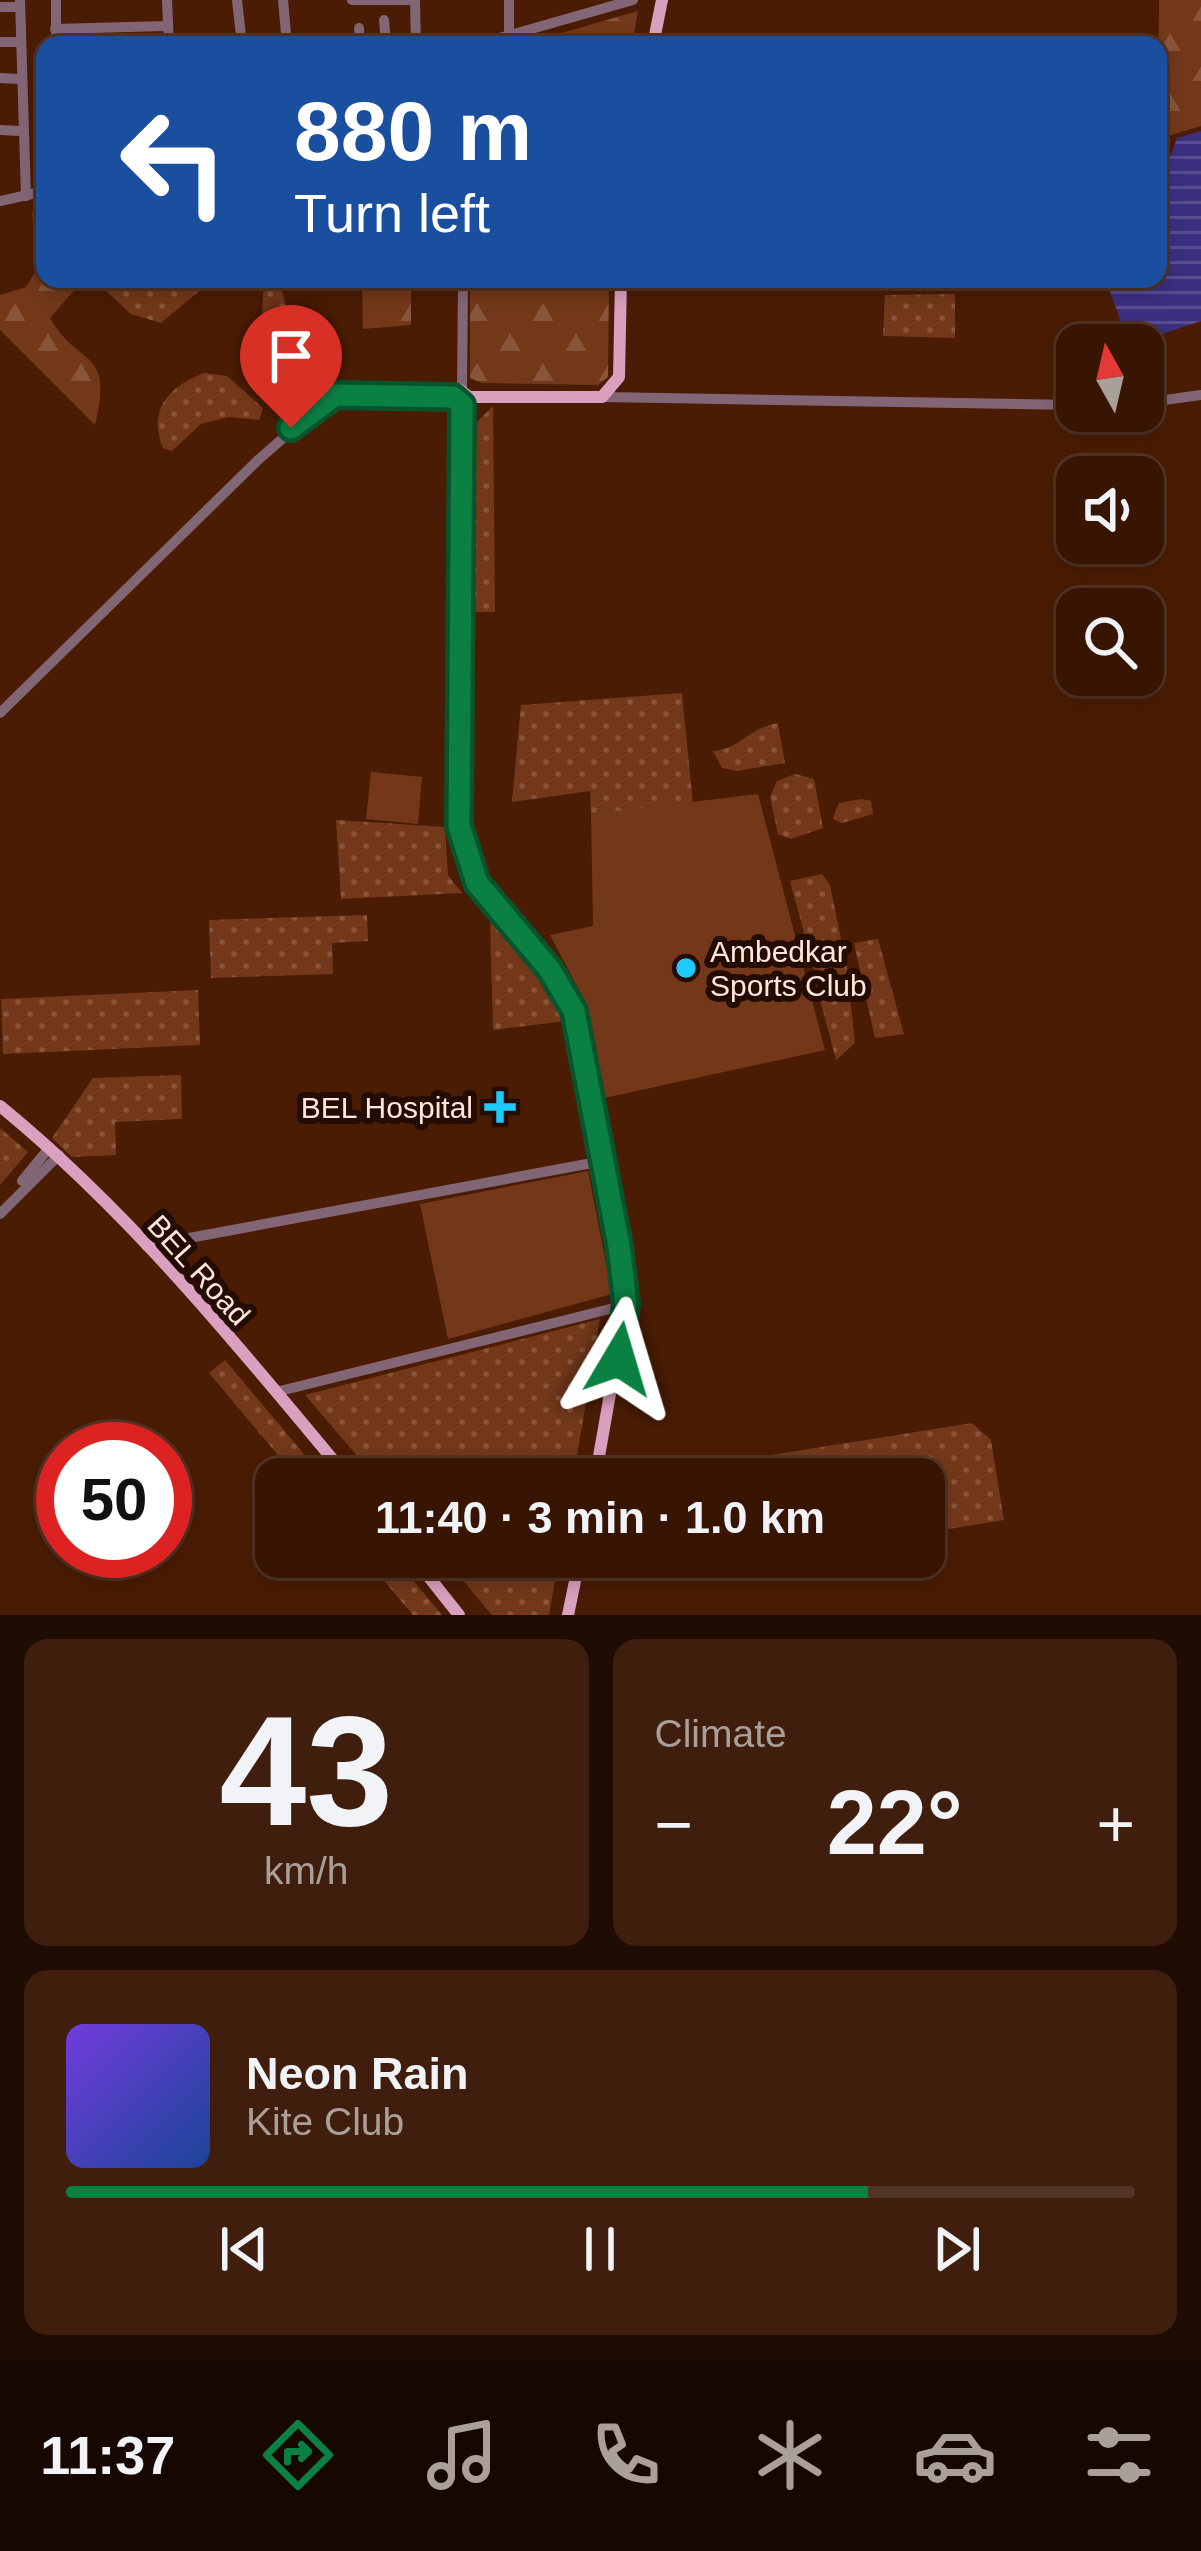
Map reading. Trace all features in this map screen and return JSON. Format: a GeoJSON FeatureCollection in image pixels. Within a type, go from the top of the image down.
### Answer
{"type":"FeatureCollection","features":[{"type":"Feature","properties":{"kind":"main road"},"geometry":{"type":"LineString","coordinates":[[655,36],[666,1]]}},
{"type":"Feature","properties":{"kind":"main road"},"geometry":{"type":"LineString","coordinates":[[603,1458],[630,1303],[574,1011],[550,970],[483,892],[461,841],[457,799],[462,397],[602,397],[619,377],[621,288]]}},
{"type":"Feature","properties":{"kind":"main road","name":"BEL Road"},"geometry":{"type":"LineString","coordinates":[[0,1106],[54,1151],[146,1246],[331,1458]]}},
{"type":"Feature","properties":{"kind":"main road"},"geometry":{"type":"LineString","coordinates":[[429,1578],[458,1615]]}},
{"type":"Feature","properties":{"kind":"main road"},"geometry":{"type":"LineString","coordinates":[[571,1615],[579,1578]]}},
{"type":"Feature","properties":{"kind":"street"},"geometry":{"type":"LineString","coordinates":[[56,0],[56,36]]}},
{"type":"Feature","properties":{"kind":"street"},"geometry":{"type":"LineString","coordinates":[[167,0],[168,36]]}},
{"type":"Feature","properties":{"kind":"street"},"geometry":{"type":"LineString","coordinates":[[237,0],[241,36]]}},
{"type":"Feature","properties":{"kind":"street"},"geometry":{"type":"LineString","coordinates":[[283,0],[286,36]]}},
{"type":"Feature","properties":{"kind":"street"},"geometry":{"type":"LineString","coordinates":[[352,1],[412,0],[415,36]]}},
{"type":"Feature","properties":{"kind":"street"},"geometry":{"type":"LineString","coordinates":[[509,0],[509,35]]}},
{"type":"Feature","properties":{"kind":"street"},"geometry":{"type":"LineString","coordinates":[[506,36],[633,0]]}},
{"type":"Feature","properties":{"kind":"street"},"geometry":{"type":"LineString","coordinates":[[0,7],[20,3],[26,196]]}},
{"type":"Feature","properties":{"kind":"street"},"geometry":{"type":"LineString","coordinates":[[384,20],[385,36]]}},
{"type":"Feature","properties":{"kind":"street"},"geometry":{"type":"LineString","coordinates":[[56,28],[166,26]]}},
{"type":"Feature","properties":{"kind":"street"},"geometry":{"type":"LineString","coordinates":[[359,28],[359,36]]}},
{"type":"Feature","properties":{"kind":"street"},"geometry":{"type":"LineString","coordinates":[[0,42],[21,42]]}},
{"type":"Feature","properties":{"kind":"street"},"geometry":{"type":"LineString","coordinates":[[0,79],[20,79]]}},
{"type":"Feature","properties":{"kind":"street"},"geometry":{"type":"LineString","coordinates":[[0,130],[21,131]]}},
{"type":"Feature","properties":{"kind":"street"},"geometry":{"type":"LineString","coordinates":[[0,201],[36,193]]}},
{"type":"Feature","properties":{"kind":"street"},"geometry":{"type":"LineString","coordinates":[[0,713],[268,450],[327,400],[335,395],[462,397],[463,288]]}},
{"type":"Feature","properties":{"kind":"street"},"geometry":{"type":"LineString","coordinates":[[1164,400],[1201,395]]}},
{"type":"Feature","properties":{"kind":"street"},"geometry":{"type":"LineString","coordinates":[[602,397],[1056,405]]}},
{"type":"Feature","properties":{"kind":"street"},"geometry":{"type":"LineString","coordinates":[[0,1209],[54,1151]]}},
{"type":"Feature","properties":{"kind":"street"},"geometry":{"type":"LineString","coordinates":[[146,1246],[603,1161]]}},
{"type":"Feature","properties":{"kind":"street"},"geometry":{"type":"LineString","coordinates":[[276,1392],[630,1303]]}},
{"type":"Feature","properties":{"kind":"green space"},"geometry":{"type":"Polygon","coordinates":[[[1159,0],[1201,0],[1201,126],[1167,136],[1167,36],[1159,36],[1159,0]]]}},
{"type":"Feature","properties":{"kind":"green space"},"geometry":{"type":"Polygon","coordinates":[[[638,11],[634,36],[551,36],[638,11]]]}},
{"type":"Feature","properties":{"kind":"green space"},"geometry":{"type":"Polygon","coordinates":[[[36,211],[36,258],[32,212],[36,211]]]}},
{"type":"Feature","properties":{"kind":"green space"},"geometry":{"type":"Polygon","coordinates":[[[36,271],[36,288],[76,288],[50,318],[97,370],[100,400],[95,425],[0,330],[0,295],[26,287],[36,271]]]}},
{"type":"Feature","properties":{"kind":"green space"},"geometry":{"type":"Polygon","coordinates":[[[103,288],[199,288],[161,323],[131,314],[103,288]]]}},
{"type":"Feature","properties":{"kind":"green space"},"geometry":{"type":"Polygon","coordinates":[[[264,288],[281,288],[286,306],[262,315],[264,288]]]}},
{"type":"Feature","properties":{"kind":"green space"},"geometry":{"type":"Polygon","coordinates":[[[362,288],[411,288],[411,325],[363,329],[362,288]]]}},
{"type":"Feature","properties":{"kind":"green space"},"geometry":{"type":"Polygon","coordinates":[[[470,288],[609,288],[608,377],[598,385],[482,383],[470,378],[470,288]]]}},
{"type":"Feature","properties":{"kind":"green space"},"geometry":{"type":"Polygon","coordinates":[[[955,294],[955,338],[883,336],[885,295],[955,294]]]}},
{"type":"Feature","properties":{"kind":"green space"},"geometry":{"type":"Polygon","coordinates":[[[286,315],[296,326],[312,321],[320,345],[298,358],[267,333],[264,322],[286,315]]]}},
{"type":"Feature","properties":{"kind":"green space"},"geometry":{"type":"Polygon","coordinates":[[[204,373],[227,376],[263,408],[259,420],[229,417],[201,424],[172,451],[163,448],[158,422],[165,401],[181,385],[204,373]]]}},
{"type":"Feature","properties":{"kind":"green space"},"geometry":{"type":"Polygon","coordinates":[[[493,406],[495,612],[472,612],[477,422],[493,406]]]}},
{"type":"Feature","properties":{"kind":"green space"},"geometry":{"type":"Polygon","coordinates":[[[682,693],[693,804],[591,814],[590,791],[512,802],[521,705],[682,693]]]}},
{"type":"Feature","properties":{"kind":"green space"},"geometry":{"type":"Polygon","coordinates":[[[778,723],[785,763],[737,771],[722,768],[713,751],[778,723]]]}},
{"type":"Feature","properties":{"kind":"green space"},"geometry":{"type":"Polygon","coordinates":[[[371,772],[422,777],[418,824],[366,819],[371,772]]]}},
{"type":"Feature","properties":{"kind":"green space"},"geometry":{"type":"Polygon","coordinates":[[[795,774],[814,779],[823,828],[791,839],[778,834],[770,797],[777,781],[795,774]]]}},
{"type":"Feature","properties":{"kind":"green space","name":"Ambedkar Sports Club"},"geometry":{"type":"Polygon","coordinates":[[[758,794],[825,1050],[604,1098],[584,1000],[550,935],[593,926],[591,814],[758,794]]]}},
{"type":"Feature","properties":{"kind":"green space"},"geometry":{"type":"Polygon","coordinates":[[[871,801],[873,814],[842,823],[833,819],[839,803],[871,801]]]}},
{"type":"Feature","properties":{"kind":"green space"},"geometry":{"type":"Polygon","coordinates":[[[336,820],[445,827],[448,875],[462,893],[341,899],[336,820]]]}},
{"type":"Feature","properties":{"kind":"green space"},"geometry":{"type":"Polygon","coordinates":[[[822,874],[830,885],[848,973],[825,981],[815,973],[790,881],[822,874]]]}},
{"type":"Feature","properties":{"kind":"green space"},"geometry":{"type":"Polygon","coordinates":[[[367,915],[368,941],[332,943],[333,974],[211,978],[209,920],[367,915]]]}},
{"type":"Feature","properties":{"kind":"green space"},"geometry":{"type":"Polygon","coordinates":[[[490,920],[543,975],[565,1021],[493,1030],[490,920]]]}},
{"type":"Feature","properties":{"kind":"green space"},"geometry":{"type":"Polygon","coordinates":[[[878,939],[904,1034],[875,1038],[854,943],[878,939]]]}},
{"type":"Feature","properties":{"kind":"green space"},"geometry":{"type":"Polygon","coordinates":[[[817,988],[849,988],[855,1043],[836,1060],[817,988]]]}},
{"type":"Feature","properties":{"kind":"green space"},"geometry":{"type":"Polygon","coordinates":[[[198,990],[200,1045],[3,1054],[1,999],[198,990]]]}},
{"type":"Feature","properties":{"kind":"green space"},"geometry":{"type":"Polygon","coordinates":[[[181,1075],[182,1119],[115,1122],[116,1155],[72,1157],[52,1138],[93,1078],[181,1075]]]}},
{"type":"Feature","properties":{"kind":"green space"},"geometry":{"type":"Polygon","coordinates":[[[0,1128],[28,1152],[0,1185],[0,1128]]]}},
{"type":"Feature","properties":{"kind":"green space"},"geometry":{"type":"Polygon","coordinates":[[[588,1171],[612,1294],[448,1339],[420,1204],[588,1171]]]}},
{"type":"Feature","properties":{"kind":"green space"},"geometry":{"type":"Polygon","coordinates":[[[600,1319],[577,1458],[359,1458],[305,1395],[600,1319]]]}},
{"type":"Feature","properties":{"kind":"green space"},"geometry":{"type":"Polygon","coordinates":[[[225,1360],[307,1458],[280,1458],[209,1373],[225,1360]]]}},
{"type":"Feature","properties":{"kind":"green space"},"geometry":{"type":"Polygon","coordinates":[[[972,1423],[991,1440],[1004,1520],[945,1530],[945,1458],[753,1458],[972,1423]]]}},
{"type":"Feature","properties":{"kind":"green space"},"geometry":{"type":"Polygon","coordinates":[[[382,1578],[411,1578],[442,1615],[413,1615],[382,1578]]]}},
{"type":"Feature","properties":{"kind":"green space"},"geometry":{"type":"Polygon","coordinates":[[[461,1578],[555,1578],[549,1615],[492,1615],[461,1578]]]}},
{"type":"Feature","properties":{"kind":"shaded area"},"geometry":{"type":"Polygon","coordinates":[[[1201,131],[1201,321],[1164,333],[1164,324],[1122,324],[1109,288],[1167,288],[1167,164],[1177,138],[1201,131]]]}},
{"type":"Feature","properties":{"kind":"place","name":"Ambedkar Sports Club"},"geometry":{"type":"Point","coordinates":[686,968]}},
{"type":"Feature","properties":{"kind":"place","name":"BEL Hospital"},"geometry":{"type":"Point","coordinates":[500,1107]}},
{"type":"Feature","properties":{"kind":"route"},"geometry":{"type":"LineString","coordinates":[[291,428],[335,395],[453,397],[462,405],[457,799],[461,841],[477,883],[550,970],[574,1011],[619,1246],[626,1304],[619,1359]]}}]}
